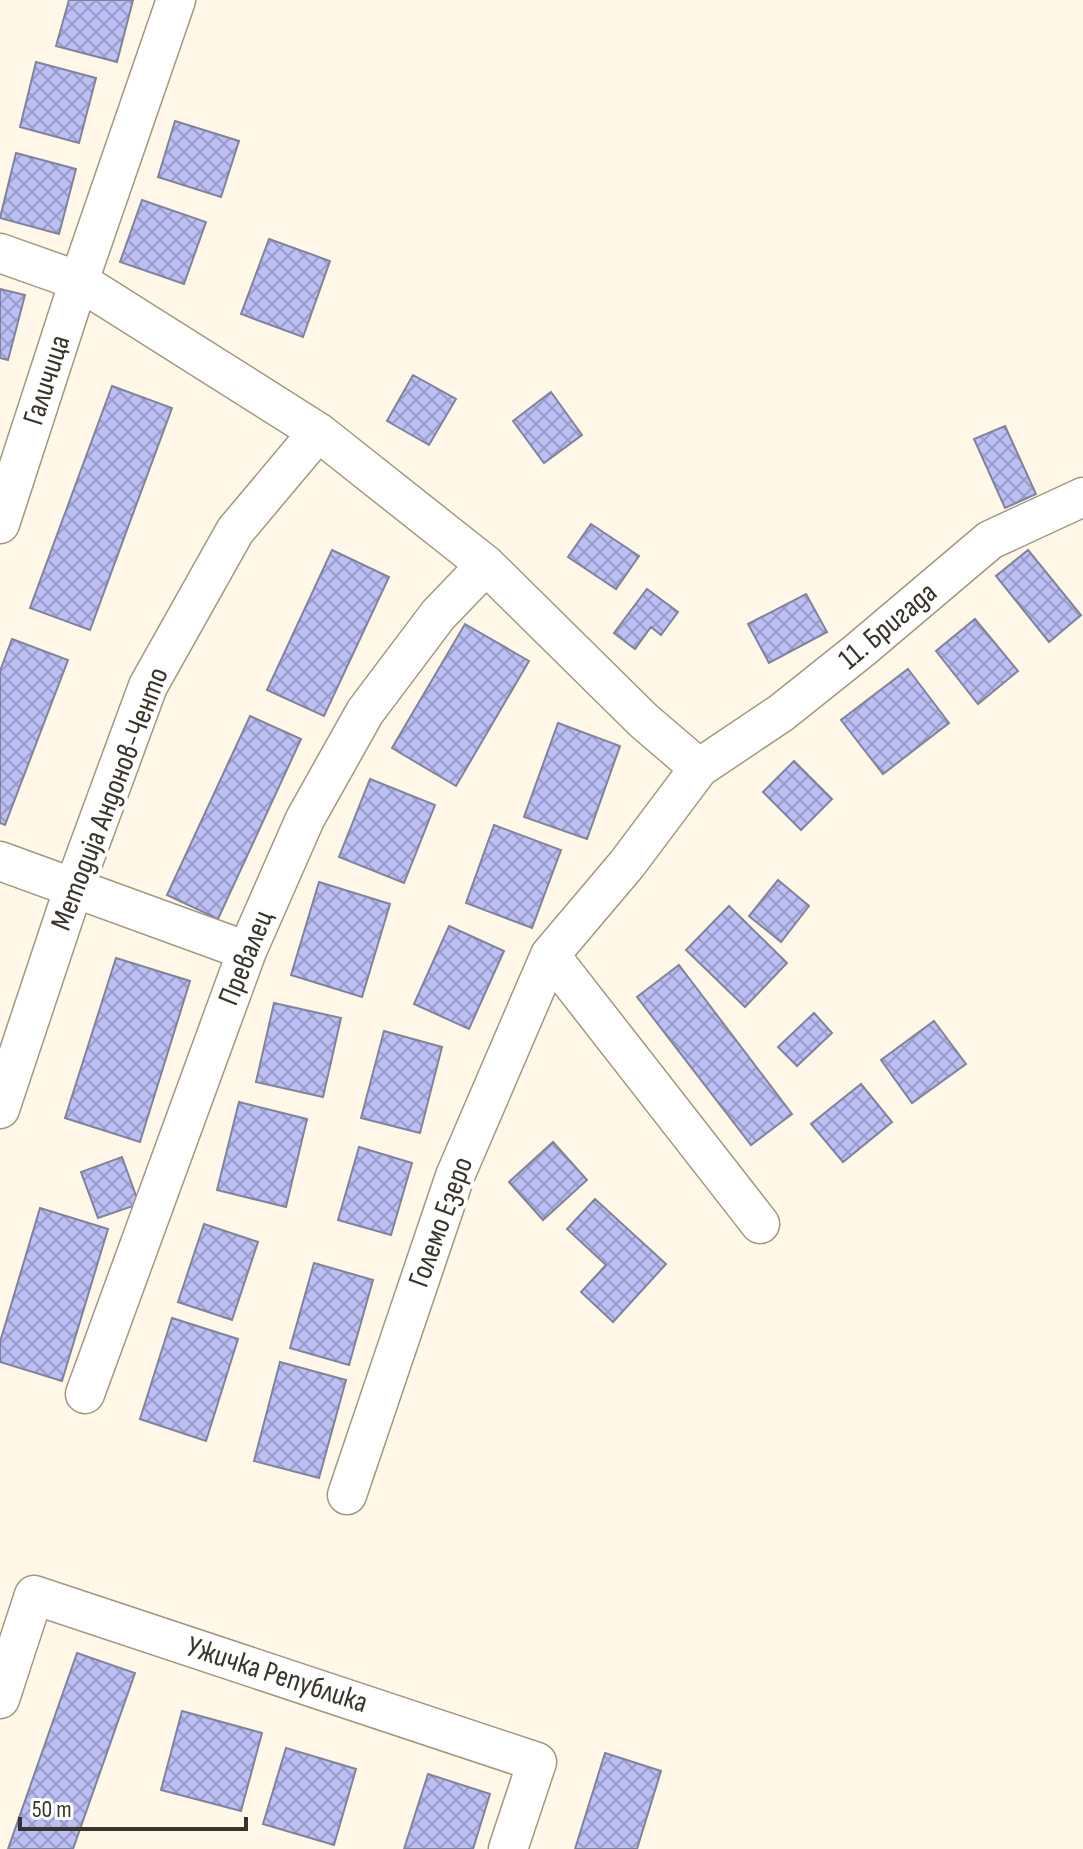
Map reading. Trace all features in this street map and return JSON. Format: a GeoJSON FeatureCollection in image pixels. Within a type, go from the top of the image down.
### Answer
{"type":"FeatureCollection","features":[{"type":"Feature","properties":{"kind":"street","name":"Галичица"},"geometry":{"type":"LineString","coordinates":[[0,524],[79,281],[176,0]]}},
{"type":"Feature","properties":{"kind":"street"},"geometry":{"type":"LineString","coordinates":[[0,253],[79,281],[318,432],[486,565],[644,721],[699,768]]}},
{"type":"Feature","properties":{"kind":"street","name":"Методија Андонов-Ченто"},"geometry":{"type":"LineString","coordinates":[[0,1109],[74,887],[148,686],[235,531],[318,432]]}},
{"type":"Feature","properties":{"kind":"street","name":"11. Бригада"},"geometry":{"type":"LineString","coordinates":[[699,768],[792,704],[990,540],[1083,497]]}},
{"type":"Feature","properties":{"kind":"street","name":"Превалец"},"geometry":{"type":"LineString","coordinates":[[85,1394],[247,951],[305,819],[365,712],[438,615],[486,565]]}},
{"type":"Feature","properties":{"kind":"street","name":"Големо Езеро"},"geometry":{"type":"LineString","coordinates":[[347,1495],[455,1176],[550,955],[627,864],[699,768]]}},
{"type":"Feature","properties":{"kind":"street"},"geometry":{"type":"LineString","coordinates":[[0,861],[247,951]]}},
{"type":"Feature","properties":{"kind":"street"},"geometry":{"type":"LineString","coordinates":[[550,955],[760,1224]]}},
{"type":"Feature","properties":{"kind":"street","name":"Ужичка Република"},"geometry":{"type":"LineString","coordinates":[[0,1699],[34,1595],[537,1762],[508,1849]]}},
{"type":"Feature","properties":{"kind":"building"},"geometry":{"type":"Polygon","coordinates":[[[69,0],[133,0],[117,62],[56,46],[69,0]]]}},
{"type":"Feature","properties":{"kind":"building"},"geometry":{"type":"Polygon","coordinates":[[[36,62],[96,78],[79,143],[20,127],[36,62]]]}},
{"type":"Feature","properties":{"kind":"building"},"geometry":{"type":"Polygon","coordinates":[[[175,121],[239,141],[221,197],[158,177],[175,121]]]}},
{"type":"Feature","properties":{"kind":"building"},"geometry":{"type":"Polygon","coordinates":[[[16,153],[76,169],[59,234],[0,218],[16,153]]]}},
{"type":"Feature","properties":{"kind":"building"},"geometry":{"type":"Polygon","coordinates":[[[142,200],[206,222],[184,284],[120,262],[142,200]]]}},
{"type":"Feature","properties":{"kind":"building"},"geometry":{"type":"Polygon","coordinates":[[[269,239],[330,261],[303,337],[241,314],[269,239]]]}},
{"type":"Feature","properties":{"kind":"building"},"geometry":{"type":"Polygon","coordinates":[[[0,289],[25,295],[8,360],[0,358],[0,289]]]}},
{"type":"Feature","properties":{"kind":"building"},"geometry":{"type":"Polygon","coordinates":[[[413,375],[456,399],[429,445],[387,421],[413,375]]]}},
{"type":"Feature","properties":{"kind":"building"},"geometry":{"type":"Polygon","coordinates":[[[112,386],[172,408],[90,630],[30,608],[112,386]]]}},
{"type":"Feature","properties":{"kind":"building"},"geometry":{"type":"Polygon","coordinates":[[[551,392],[582,435],[544,463],[513,421],[551,392]]]}},
{"type":"Feature","properties":{"kind":"building"},"geometry":{"type":"Polygon","coordinates":[[[1005,426],[1036,494],[1005,508],[974,439],[1005,426]]]}},
{"type":"Feature","properties":{"kind":"building"},"geometry":{"type":"Polygon","coordinates":[[[591,524],[639,556],[616,589],[568,557],[591,524]]]}},
{"type":"Feature","properties":{"kind":"building"},"geometry":{"type":"Polygon","coordinates":[[[332,550],[389,577],[324,716],[267,690],[332,550]]]}},
{"type":"Feature","properties":{"kind":"building"},"geometry":{"type":"Polygon","coordinates":[[[1028,550],[1081,615],[1049,642],[996,576],[1028,550]]]}},
{"type":"Feature","properties":{"kind":"building"},"geometry":{"type":"Polygon","coordinates":[[[647,589],[678,612],[661,635],[651,627],[635,649],[614,633],[647,589]]]}},
{"type":"Feature","properties":{"kind":"building"},"geometry":{"type":"Polygon","coordinates":[[[806,594],[827,632],[769,663],[748,624],[806,594]]]}},
{"type":"Feature","properties":{"kind":"building"},"geometry":{"type":"Polygon","coordinates":[[[975,619],[1018,671],[978,704],[936,651],[975,619]]]}},
{"type":"Feature","properties":{"kind":"building"},"geometry":{"type":"Polygon","coordinates":[[[465,624],[529,661],[456,786],[392,748],[465,624]]]}},
{"type":"Feature","properties":{"kind":"building"},"geometry":{"type":"Polygon","coordinates":[[[12,639],[68,660],[5,825],[0,823],[0,671],[12,639]]]}},
{"type":"Feature","properties":{"kind":"building"},"geometry":{"type":"Polygon","coordinates":[[[908,669],[949,723],[883,774],[841,720],[908,669]]]}},
{"type":"Feature","properties":{"kind":"building"},"geometry":{"type":"Polygon","coordinates":[[[250,716],[301,739],[218,919],[167,895],[250,716]]]}},
{"type":"Feature","properties":{"kind":"building"},"geometry":{"type":"Polygon","coordinates":[[[558,723],[620,746],[587,839],[524,817],[558,723]]]}},
{"type":"Feature","properties":{"kind":"building"},"geometry":{"type":"Polygon","coordinates":[[[794,761],[832,799],[801,830],[763,792],[794,761]]]}},
{"type":"Feature","properties":{"kind":"building"},"geometry":{"type":"Polygon","coordinates":[[[370,779],[435,805],[404,883],[339,857],[370,779]]]}},
{"type":"Feature","properties":{"kind":"building"},"geometry":{"type":"Polygon","coordinates":[[[494,825],[561,850],[532,928],[466,903],[494,825]]]}},
{"type":"Feature","properties":{"kind":"building"},"geometry":{"type":"Polygon","coordinates":[[[778,880],[809,906],[781,942],[749,916],[778,880]]]}},
{"type":"Feature","properties":{"kind":"building"},"geometry":{"type":"Polygon","coordinates":[[[319,882],[390,904],[362,997],[291,975],[319,882]]]}},
{"type":"Feature","properties":{"kind":"building"},"geometry":{"type":"Polygon","coordinates":[[[729,906],[787,963],[745,1007],[686,950],[729,906]]]}},
{"type":"Feature","properties":{"kind":"building"},"geometry":{"type":"Polygon","coordinates":[[[449,926],[504,951],[469,1029],[414,1004],[449,926]]]}},
{"type":"Feature","properties":{"kind":"building"},"geometry":{"type":"Polygon","coordinates":[[[116,958],[190,981],[140,1142],[65,1118],[116,958]]]}},
{"type":"Feature","properties":{"kind":"building"},"geometry":{"type":"Polygon","coordinates":[[[679,965],[792,1114],[751,1145],[637,997],[679,965]]]}},
{"type":"Feature","properties":{"kind":"building"},"geometry":{"type":"Polygon","coordinates":[[[274,1003],[341,1018],[323,1097],[256,1082],[274,1003]]]}},
{"type":"Feature","properties":{"kind":"building"},"geometry":{"type":"Polygon","coordinates":[[[814,1013],[832,1033],[797,1066],[778,1047],[814,1013]]]}},
{"type":"Feature","properties":{"kind":"building"},"geometry":{"type":"Polygon","coordinates":[[[934,1021],[966,1064],[912,1103],[881,1060],[934,1021]]]}},
{"type":"Feature","properties":{"kind":"building"},"geometry":{"type":"Polygon","coordinates":[[[384,1031],[442,1047],[420,1133],[361,1118],[384,1031]]]}},
{"type":"Feature","properties":{"kind":"building"},"geometry":{"type":"Polygon","coordinates":[[[861,1084],[892,1122],[843,1162],[811,1124],[861,1084]]]}},
{"type":"Feature","properties":{"kind":"building"},"geometry":{"type":"Polygon","coordinates":[[[239,1102],[307,1119],[286,1207],[217,1190],[239,1102]]]}},
{"type":"Feature","properties":{"kind":"building"},"geometry":{"type":"Polygon","coordinates":[[[553,1142],[587,1180],[543,1220],[509,1182],[553,1142]]]}},
{"type":"Feature","properties":{"kind":"building"},"geometry":{"type":"Polygon","coordinates":[[[359,1147],[412,1163],[391,1235],[338,1220],[359,1147]]]}},
{"type":"Feature","properties":{"kind":"building"},"geometry":{"type":"Polygon","coordinates":[[[122,1157],[139,1204],[98,1218],[81,1172],[122,1157]]]}},
{"type":"Feature","properties":{"kind":"building"},"geometry":{"type":"Polygon","coordinates":[[[595,1199],[666,1264],[613,1322],[581,1292],[606,1265],[567,1229],[595,1199]]]}},
{"type":"Feature","properties":{"kind":"building"},"geometry":{"type":"Polygon","coordinates":[[[40,1208],[108,1229],[62,1381],[0,1362],[0,1342],[40,1208]]]}},
{"type":"Feature","properties":{"kind":"building"},"geometry":{"type":"Polygon","coordinates":[[[204,1224],[258,1242],[232,1320],[178,1302],[204,1224]]]}},
{"type":"Feature","properties":{"kind":"building"},"geometry":{"type":"Polygon","coordinates":[[[314,1263],[373,1280],[349,1365],[290,1348],[314,1263]]]}},
{"type":"Feature","properties":{"kind":"building"},"geometry":{"type":"Polygon","coordinates":[[[172,1318],[238,1339],[206,1441],[140,1419],[172,1318]]]}},
{"type":"Feature","properties":{"kind":"building"},"geometry":{"type":"Polygon","coordinates":[[[280,1362],[346,1380],[319,1478],[254,1461],[280,1362]]]}},
{"type":"Feature","properties":{"kind":"building"},"geometry":{"type":"Polygon","coordinates":[[[77,1653],[135,1673],[73,1849],[8,1849],[77,1653]]]}},
{"type":"Feature","properties":{"kind":"building"},"geometry":{"type":"Polygon","coordinates":[[[182,1711],[262,1733],[241,1811],[161,1790],[182,1711]]]}},
{"type":"Feature","properties":{"kind":"building"},"geometry":{"type":"Polygon","coordinates":[[[286,1748],[356,1769],[334,1845],[263,1824],[286,1748]]]}},
{"type":"Feature","properties":{"kind":"building"},"geometry":{"type":"Polygon","coordinates":[[[605,1753],[661,1771],[637,1849],[575,1849],[605,1753]]]}},
{"type":"Feature","properties":{"kind":"building"},"geometry":{"type":"Polygon","coordinates":[[[428,1774],[490,1794],[473,1849],[404,1849],[428,1774]]]}}]}
